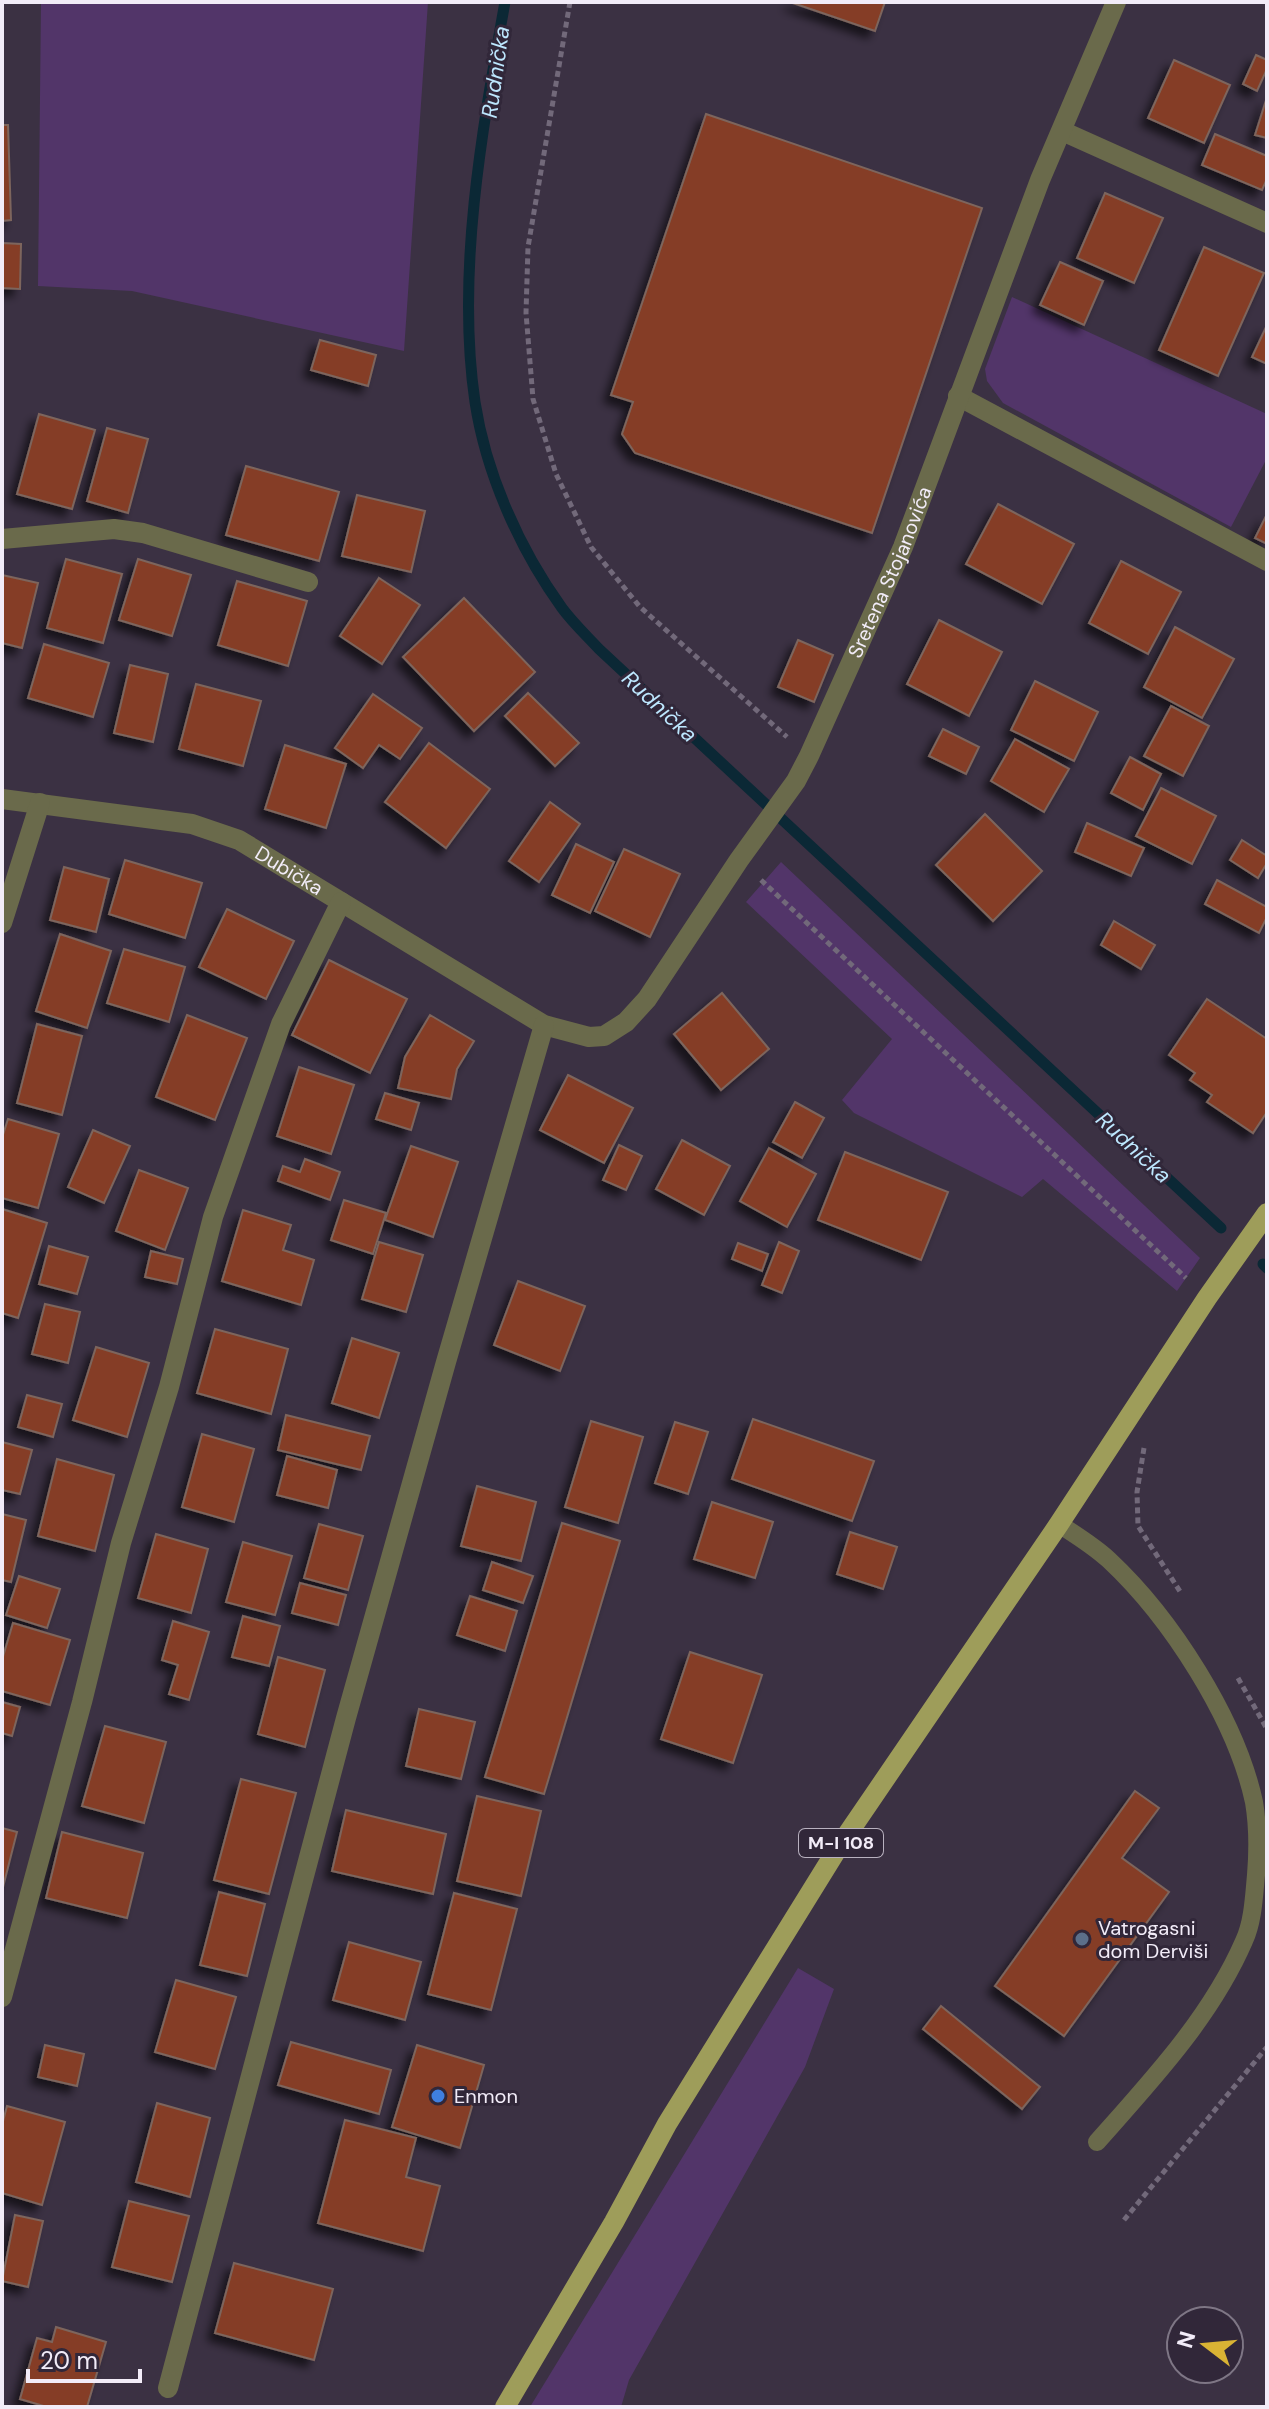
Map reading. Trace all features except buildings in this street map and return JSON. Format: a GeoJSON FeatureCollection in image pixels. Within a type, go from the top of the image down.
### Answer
{"type":"FeatureCollection","features":[{"type":"Feature","properties":{"kind":"main road","name":"M-I 108"},"geometry":{"type":"LineString","coordinates":[[505,2407],[614,2222],[667,2124],[838,1848],[1267,1213]]}},
{"type":"Feature","properties":{"kind":"street","name":"Sretena Stojanovića"},"geometry":{"type":"LineString","coordinates":[[544,1025],[589,1037],[604,1036],[626,1022],[647,999],[739,860],[796,781],[903,547],[1040,180],[1116,2]]}},
{"type":"Feature","properties":{"kind":"street"},"geometry":{"type":"LineString","coordinates":[[1062,131],[1267,223]]}},
{"type":"Feature","properties":{"kind":"street"},"geometry":{"type":"LineString","coordinates":[[958,396],[1267,561]]}},
{"type":"Feature","properties":{"kind":"street"},"geometry":{"type":"LineString","coordinates":[[2,539],[114,529],[143,533],[308,582]]}},
{"type":"Feature","properties":{"kind":"street","name":"Dubička"},"geometry":{"type":"LineString","coordinates":[[2,799],[192,824],[239,840],[544,1025]]}},
{"type":"Feature","properties":{"kind":"street"},"geometry":{"type":"LineString","coordinates":[[2,923],[40,803]]}},
{"type":"Feature","properties":{"kind":"street"},"geometry":{"type":"LineString","coordinates":[[2,1997],[82,1702],[121,1543],[169,1387],[213,1217],[281,1024],[341,902]]}},
{"type":"Feature","properties":{"kind":"street"},"geometry":{"type":"LineString","coordinates":[[168,2388],[346,1718],[544,1025]]}},
{"type":"Feature","properties":{"kind":"lane"},"geometry":{"type":"LineString","coordinates":[[1059,1524],[1108,1559],[1146,1601],[1186,1653],[1221,1713],[1241,1756],[1254,1804],[1258,1847],[1246,1938],[1226,1976],[1171,2058],[1097,2142]]}},
{"type":"Feature","properties":{"kind":"path"},"geometry":{"type":"LineString","coordinates":[[570,2],[528,247],[527,273],[526,313],[533,399],[556,474],[591,547],[640,607],[809,756]]}},
{"type":"Feature","properties":{"kind":"path"},"geometry":{"type":"LineString","coordinates":[[739,860],[1207,1298]]}},
{"type":"Feature","properties":{"kind":"path"},"geometry":{"type":"LineString","coordinates":[[1146,1437],[1137,1492],[1138,1526],[1183,1596]]}},
{"type":"Feature","properties":{"kind":"path"},"geometry":{"type":"LineString","coordinates":[[1235,1675],[1267,1729]]}},
{"type":"Feature","properties":{"kind":"path"},"geometry":{"type":"LineString","coordinates":[[1124,2220],[1267,2047]]}},
{"type":"Feature","properties":{"kind":"shaded area"},"geometry":{"type":"Polygon","coordinates":[[[41,2],[428,2],[404,351],[132,291],[38,286],[41,2]]]}},
{"type":"Feature","properties":{"kind":"shaded area"},"geometry":{"type":"Polygon","coordinates":[[[1012,297],[1267,414],[1267,458],[1231,527],[1003,403],[987,381],[985,369],[1012,297]]]}},
{"type":"Feature","properties":{"kind":"shaded area"},"geometry":{"type":"Polygon","coordinates":[[[781,862],[1200,1258],[1177,1291],[1043,1179],[1022,1197],[854,1113],[842,1100],[892,1039],[746,902],[781,862]]]}},
{"type":"Feature","properties":{"kind":"shaded area"},"geometry":{"type":"Polygon","coordinates":[[[798,1968],[834,1989],[805,2067],[629,2380],[621,2407],[530,2407],[798,1968]]]}},
{"type":"Feature","properties":{"kind":"waterway","name":"Rudnička"},"geometry":{"type":"LineString","coordinates":[[505,2],[474,202],[468,303],[470,353],[475,402],[487,456],[507,510],[532,561],[562,608],[599,649],[1221,1228]]}},
{"type":"Feature","properties":{"kind":"waterway","name":"Rudnička"},"geometry":{"type":"LineString","coordinates":[[1263,1264],[1267,1268]]}},
{"type":"Feature","properties":{"kind":"place","name":"Vatrogasni dom Derviši"},"geometry":{"type":"Point","coordinates":[1082,1939]}},
{"type":"Feature","properties":{"kind":"place","name":"Enmon"},"geometry":{"type":"Point","coordinates":[438,2096]}}]}
